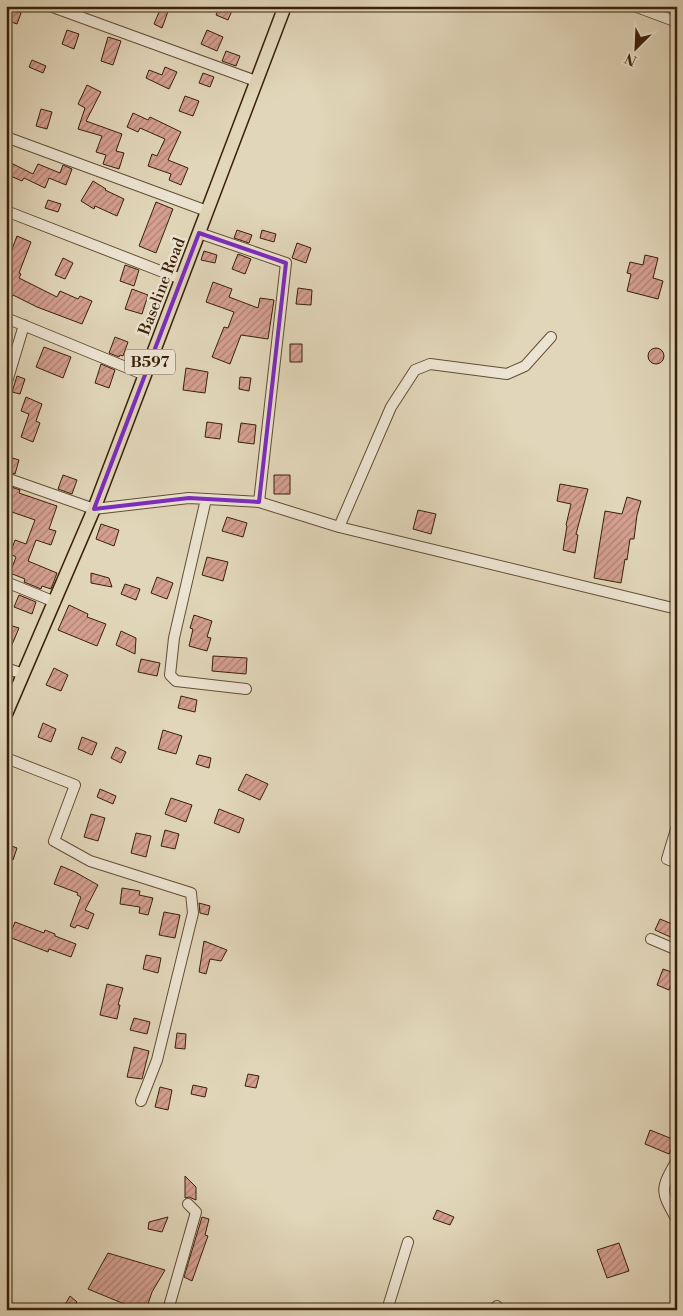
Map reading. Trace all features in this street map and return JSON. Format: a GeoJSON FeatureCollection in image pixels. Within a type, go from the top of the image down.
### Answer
{"type":"FeatureCollection","features":[{"type":"Feature","properties":{"kind":"main road","name":"Baseline Road"},"geometry":{"type":"LineString","coordinates":[[6,714],[94,509],[285,6]]}},
{"type":"Feature","properties":{"kind":"street"},"geometry":{"type":"LineString","coordinates":[[50,6],[256,81]]}},
{"type":"Feature","properties":{"kind":"street"},"geometry":{"type":"LineString","coordinates":[[634,6],[677,22]]}},
{"type":"Feature","properties":{"kind":"street"},"geometry":{"type":"LineString","coordinates":[[6,137],[207,211]]}},
{"type":"Feature","properties":{"kind":"street"},"geometry":{"type":"LineString","coordinates":[[6,211],[181,279]]}},
{"type":"Feature","properties":{"kind":"street"},"geometry":{"type":"LineString","coordinates":[[199,233],[286,263],[259,502]]}},
{"type":"Feature","properties":{"kind":"street"},"geometry":{"type":"LineString","coordinates":[[6,318],[145,375]]}},
{"type":"Feature","properties":{"kind":"street"},"geometry":{"type":"LineString","coordinates":[[6,385],[24,325]]}},
{"type":"Feature","properties":{"kind":"street"},"geometry":{"type":"LineString","coordinates":[[339,527],[391,407],[415,370],[430,364],[507,374],[525,366],[551,337]]}},
{"type":"Feature","properties":{"kind":"street"},"geometry":{"type":"LineString","coordinates":[[6,478],[94,509],[189,498],[259,502],[339,527],[677,610]]}},
{"type":"Feature","properties":{"kind":"street"},"geometry":{"type":"LineString","coordinates":[[206,499],[174,638],[170,675],[176,681],[246,689]]}},
{"type":"Feature","properties":{"kind":"street"},"geometry":{"type":"LineString","coordinates":[[6,582],[55,602]]}},
{"type":"Feature","properties":{"kind":"street"},"geometry":{"type":"LineString","coordinates":[[6,668],[22,674]]}},
{"type":"Feature","properties":{"kind":"street"},"geometry":{"type":"LineString","coordinates":[[6,758],[75,785],[54,841],[90,861],[191,893],[193,913],[157,1060],[141,1101]]}},
{"type":"Feature","properties":{"kind":"street"},"geometry":{"type":"LineString","coordinates":[[677,826],[667,859],[677,863]]}},
{"type":"Feature","properties":{"kind":"street"},"geometry":{"type":"LineString","coordinates":[[651,939],[677,950]]}},
{"type":"Feature","properties":{"kind":"street"},"geometry":{"type":"LineString","coordinates":[[677,1160],[664,1183],[665,1198],[677,1220]]}},
{"type":"Feature","properties":{"kind":"street"},"geometry":{"type":"LineString","coordinates":[[168,1310],[196,1212],[188,1204]]}},
{"type":"Feature","properties":{"kind":"street"},"geometry":{"type":"LineString","coordinates":[[387,1310],[408,1242]]}},
{"type":"Feature","properties":{"kind":"highlighted area"},"geometry":{"type":"Polygon","coordinates":[[[199,233],[286,263],[259,502],[189,498],[94,509],[145,375],[199,233]]]}},
{"type":"Feature","properties":{"kind":"building"},"geometry":{"type":"Polygon","coordinates":[[[146,6],[170,6],[162,28],[154,24],[159,12],[146,6]]]}},
{"type":"Feature","properties":{"kind":"building"},"geometry":{"type":"Polygon","coordinates":[[[220,6],[234,6],[228,20],[216,15],[220,6]]]}},
{"type":"Feature","properties":{"kind":"building"},"geometry":{"type":"Polygon","coordinates":[[[9,9],[21,13],[17,24],[6,20],[9,9]]]}},
{"type":"Feature","properties":{"kind":"building"},"geometry":{"type":"Polygon","coordinates":[[[67,30],[79,34],[74,49],[62,44],[67,30]]]}},
{"type":"Feature","properties":{"kind":"building"},"geometry":{"type":"Polygon","coordinates":[[[207,30],[223,37],[217,51],[201,44],[207,30]]]}},
{"type":"Feature","properties":{"kind":"building"},"geometry":{"type":"Polygon","coordinates":[[[108,37],[121,41],[113,65],[101,61],[108,37]]]}},
{"type":"Feature","properties":{"kind":"building"},"geometry":{"type":"Polygon","coordinates":[[[226,51],[240,56],[236,66],[222,61],[226,51]]]}},
{"type":"Feature","properties":{"kind":"building"},"geometry":{"type":"Polygon","coordinates":[[[32,60],[46,66],[43,73],[29,67],[32,60]]]}},
{"type":"Feature","properties":{"kind":"building"},"geometry":{"type":"Polygon","coordinates":[[[165,67],[177,72],[169,89],[146,78],[149,70],[162,75],[165,67]]]}},
{"type":"Feature","properties":{"kind":"building"},"geometry":{"type":"Polygon","coordinates":[[[203,73],[214,77],[210,87],[199,83],[203,73]]]}},
{"type":"Feature","properties":{"kind":"building"},"geometry":{"type":"Polygon","coordinates":[[[87,85],[101,92],[86,121],[122,134],[116,151],[124,153],[119,169],[103,164],[106,155],[96,152],[102,136],[78,129],[85,108],[78,104],[87,85]]]}},
{"type":"Feature","properties":{"kind":"building"},"geometry":{"type":"Polygon","coordinates":[[[185,96],[199,101],[193,116],[179,111],[185,96]]]}},
{"type":"Feature","properties":{"kind":"building"},"geometry":{"type":"Polygon","coordinates":[[[41,109],[52,112],[47,129],[36,126],[41,109]]]}},
{"type":"Feature","properties":{"kind":"building"},"geometry":{"type":"Polygon","coordinates":[[[133,113],[148,120],[150,117],[181,132],[168,160],[188,168],[181,185],[169,180],[171,174],[148,166],[152,154],[157,156],[165,139],[140,128],[138,132],[127,127],[133,113]]]}},
{"type":"Feature","properties":{"kind":"building"},"geometry":{"type":"Polygon","coordinates":[[[11,163],[33,174],[38,164],[60,173],[63,165],[72,169],[66,185],[49,178],[45,188],[24,178],[22,181],[6,174],[11,163]]]}},
{"type":"Feature","properties":{"kind":"building"},"geometry":{"type":"Polygon","coordinates":[[[93,181],[105,190],[124,199],[117,216],[95,206],[94,209],[81,201],[93,181]]]}},
{"type":"Feature","properties":{"kind":"building"},"geometry":{"type":"Polygon","coordinates":[[[48,200],[61,204],[58,212],[45,208],[48,200]]]}},
{"type":"Feature","properties":{"kind":"building"},"geometry":{"type":"Polygon","coordinates":[[[156,202],[173,209],[156,253],[139,246],[156,202]]]}},
{"type":"Feature","properties":{"kind":"building"},"geometry":{"type":"Polygon","coordinates":[[[237,230],[252,235],[249,243],[234,238],[237,230]]]}},
{"type":"Feature","properties":{"kind":"building"},"geometry":{"type":"Polygon","coordinates":[[[262,230],[276,234],[274,242],[260,238],[262,230]]]}},
{"type":"Feature","properties":{"kind":"building"},"geometry":{"type":"Polygon","coordinates":[[[17,236],[31,242],[19,273],[21,274],[19,278],[57,297],[60,291],[78,299],[80,296],[92,301],[82,324],[37,307],[13,295],[12,297],[6,295],[6,272],[11,258],[9,257],[17,236]]]}},
{"type":"Feature","properties":{"kind":"building"},"geometry":{"type":"Polygon","coordinates":[[[297,243],[311,248],[306,263],[292,258],[297,243]]]}},
{"type":"Feature","properties":{"kind":"building"},"geometry":{"type":"Polygon","coordinates":[[[204,251],[217,255],[215,263],[201,260],[204,251]]]}},
{"type":"Feature","properties":{"kind":"building"},"geometry":{"type":"Polygon","coordinates":[[[238,254],[251,259],[245,274],[232,269],[238,254]]]}},
{"type":"Feature","properties":{"kind":"building"},"geometry":{"type":"Polygon","coordinates":[[[645,255],[658,258],[653,278],[663,281],[658,299],[627,291],[631,274],[627,273],[630,262],[643,265],[645,255]]]}},
{"type":"Feature","properties":{"kind":"building"},"geometry":{"type":"Polygon","coordinates":[[[63,258],[73,263],[65,279],[55,275],[63,258]]]}},
{"type":"Feature","properties":{"kind":"building"},"geometry":{"type":"Polygon","coordinates":[[[125,265],[139,270],[134,286],[120,281],[125,265]]]}},
{"type":"Feature","properties":{"kind":"building"},"geometry":{"type":"Polygon","coordinates":[[[213,282],[232,289],[229,297],[258,308],[260,298],[274,300],[268,339],[241,335],[230,364],[212,357],[224,327],[228,328],[234,312],[206,302],[213,282]]]}},
{"type":"Feature","properties":{"kind":"building"},"geometry":{"type":"Polygon","coordinates":[[[298,288],[312,290],[311,305],[296,304],[298,288]]]}},
{"type":"Feature","properties":{"kind":"building"},"geometry":{"type":"Polygon","coordinates":[[[132,289],[148,295],[142,314],[125,309],[132,289]]]}},
{"type":"Feature","properties":{"kind":"building"},"geometry":{"type":"Polygon","coordinates":[[[115,337],[128,342],[123,356],[120,355],[119,357],[109,353],[115,337]]]}},
{"type":"Feature","properties":{"kind":"building"},"geometry":{"type":"Polygon","coordinates":[[[290,344],[302,344],[302,362],[290,362],[290,344]]]}},
{"type":"Feature","properties":{"kind":"building"},"geometry":{"type":"Polygon","coordinates":[[[44,347],[71,357],[63,378],[36,367],[44,347]]]}},
{"type":"Feature","properties":{"kind":"building"},"geometry":{"type":"Polygon","coordinates":[[[656,348],[662,350],[664,356],[662,362],[656,364],[650,362],[648,356],[650,350],[656,348]]]}},
{"type":"Feature","properties":{"kind":"building"},"geometry":{"type":"Polygon","coordinates":[[[101,364],[115,370],[109,388],[95,383],[101,364]]]}},
{"type":"Feature","properties":{"kind":"building"},"geometry":{"type":"Polygon","coordinates":[[[186,368],[208,372],[205,393],[183,390],[186,368]]]}},
{"type":"Feature","properties":{"kind":"building"},"geometry":{"type":"Polygon","coordinates":[[[17,376],[25,379],[20,394],[12,392],[17,376]]]}},
{"type":"Feature","properties":{"kind":"building"},"geometry":{"type":"Polygon","coordinates":[[[240,377],[251,378],[249,391],[239,389],[240,377]]]}},
{"type":"Feature","properties":{"kind":"building"},"geometry":{"type":"Polygon","coordinates":[[[26,397],[42,404],[36,421],[40,423],[33,442],[21,437],[29,414],[21,411],[26,397]]]}},
{"type":"Feature","properties":{"kind":"building"},"geometry":{"type":"Polygon","coordinates":[[[207,422],[222,424],[220,439],[205,437],[207,422]]]}},
{"type":"Feature","properties":{"kind":"building"},"geometry":{"type":"Polygon","coordinates":[[[241,423],[256,425],[254,444],[238,442],[241,423]]]}},
{"type":"Feature","properties":{"kind":"building"},"geometry":{"type":"Polygon","coordinates":[[[6,456],[19,460],[15,474],[6,471],[6,456]]]}},
{"type":"Feature","properties":{"kind":"building"},"geometry":{"type":"Polygon","coordinates":[[[63,475],[77,480],[72,494],[58,489],[63,475]]]}},
{"type":"Feature","properties":{"kind":"building"},"geometry":{"type":"Polygon","coordinates":[[[274,475],[290,475],[290,494],[274,494],[274,475]]]}},
{"type":"Feature","properties":{"kind":"building"},"geometry":{"type":"Polygon","coordinates":[[[560,484],[588,489],[576,534],[578,535],[575,553],[563,550],[571,504],[557,501],[560,484]]]}},
{"type":"Feature","properties":{"kind":"building"},"geometry":{"type":"Polygon","coordinates":[[[6,485],[20,490],[19,493],[57,506],[49,529],[56,531],[51,545],[36,540],[28,561],[57,573],[51,589],[42,586],[41,589],[24,582],[25,579],[10,573],[16,557],[10,554],[15,540],[26,544],[35,520],[6,510],[6,485]]]}},
{"type":"Feature","properties":{"kind":"building"},"geometry":{"type":"Polygon","coordinates":[[[627,497],[641,501],[634,539],[630,539],[621,583],[594,578],[605,511],[622,514],[627,497]]]}},
{"type":"Feature","properties":{"kind":"building"},"geometry":{"type":"Polygon","coordinates":[[[418,510],[436,514],[431,534],[413,529],[418,510]]]}},
{"type":"Feature","properties":{"kind":"building"},"geometry":{"type":"Polygon","coordinates":[[[227,517],[247,523],[243,537],[222,531],[227,517]]]}},
{"type":"Feature","properties":{"kind":"building"},"geometry":{"type":"Polygon","coordinates":[[[101,524],[119,530],[114,546],[96,539],[101,524]]]}},
{"type":"Feature","properties":{"kind":"building"},"geometry":{"type":"Polygon","coordinates":[[[207,557],[228,562],[223,581],[202,575],[207,557]]]}},
{"type":"Feature","properties":{"kind":"building"},"geometry":{"type":"Polygon","coordinates":[[[91,573],[109,578],[112,587],[91,583],[91,573]]]}},
{"type":"Feature","properties":{"kind":"building"},"geometry":{"type":"Polygon","coordinates":[[[157,577],[173,583],[167,599],[151,593],[157,577]]]}},
{"type":"Feature","properties":{"kind":"building"},"geometry":{"type":"Polygon","coordinates":[[[125,584],[140,589],[136,600],[121,594],[125,584]]]}},
{"type":"Feature","properties":{"kind":"building"},"geometry":{"type":"Polygon","coordinates":[[[19,595],[36,602],[32,614],[14,607],[19,595]]]}},
{"type":"Feature","properties":{"kind":"building"},"geometry":{"type":"Polygon","coordinates":[[[69,605],[88,614],[87,617],[106,624],[97,646],[58,630],[69,605]]]}},
{"type":"Feature","properties":{"kind":"building"},"geometry":{"type":"Polygon","coordinates":[[[194,615],[212,621],[207,637],[211,638],[207,651],[189,646],[193,629],[190,628],[194,615]]]}},
{"type":"Feature","properties":{"kind":"building"},"geometry":{"type":"Polygon","coordinates":[[[6,624],[19,628],[6,659],[6,624]]]}},
{"type":"Feature","properties":{"kind":"building"},"geometry":{"type":"Polygon","coordinates":[[[121,631],[136,638],[135,654],[116,645],[121,631]]]}},
{"type":"Feature","properties":{"kind":"building"},"geometry":{"type":"Polygon","coordinates":[[[213,656],[247,658],[246,674],[212,671],[213,656]]]}},
{"type":"Feature","properties":{"kind":"building"},"geometry":{"type":"Polygon","coordinates":[[[141,659],[160,663],[157,676],[138,672],[141,659]]]}},
{"type":"Feature","properties":{"kind":"building"},"geometry":{"type":"Polygon","coordinates":[[[54,668],[68,675],[61,691],[46,685],[54,668]]]}},
{"type":"Feature","properties":{"kind":"building"},"geometry":{"type":"Polygon","coordinates":[[[181,696],[197,700],[195,712],[178,708],[181,696]]]}},
{"type":"Feature","properties":{"kind":"building"},"geometry":{"type":"Polygon","coordinates":[[[43,723],[56,729],[51,742],[38,737],[43,723]]]}},
{"type":"Feature","properties":{"kind":"building"},"geometry":{"type":"Polygon","coordinates":[[[163,730],[182,736],[176,754],[158,749],[163,730]]]}},
{"type":"Feature","properties":{"kind":"building"},"geometry":{"type":"Polygon","coordinates":[[[82,737],[97,743],[92,755],[78,749],[82,737]]]}},
{"type":"Feature","properties":{"kind":"building"},"geometry":{"type":"Polygon","coordinates":[[[116,747],[126,752],[121,763],[111,758],[116,747]]]}},
{"type":"Feature","properties":{"kind":"building"},"geometry":{"type":"Polygon","coordinates":[[[199,755],[211,758],[209,768],[196,764],[199,755]]]}},
{"type":"Feature","properties":{"kind":"building"},"geometry":{"type":"Polygon","coordinates":[[[246,774],[268,784],[260,800],[238,790],[246,774]]]}},
{"type":"Feature","properties":{"kind":"building"},"geometry":{"type":"Polygon","coordinates":[[[100,789],[116,796],[113,804],[97,797],[100,789]]]}},
{"type":"Feature","properties":{"kind":"building"},"geometry":{"type":"Polygon","coordinates":[[[171,798],[192,805],[186,822],[165,814],[171,798]]]}},
{"type":"Feature","properties":{"kind":"building"},"geometry":{"type":"Polygon","coordinates":[[[219,809],[244,819],[239,833],[214,823],[219,809]]]}},
{"type":"Feature","properties":{"kind":"building"},"geometry":{"type":"Polygon","coordinates":[[[91,814],[105,818],[98,841],[84,837],[91,814]]]}},
{"type":"Feature","properties":{"kind":"building"},"geometry":{"type":"Polygon","coordinates":[[[165,830],[179,834],[175,849],[161,846],[165,830]]]}},
{"type":"Feature","properties":{"kind":"building"},"geometry":{"type":"Polygon","coordinates":[[[136,833],[151,836],[146,857],[131,853],[136,833]]]}},
{"type":"Feature","properties":{"kind":"building"},"geometry":{"type":"Polygon","coordinates":[[[6,844],[17,848],[13,860],[6,857],[6,844]]]}},
{"type":"Feature","properties":{"kind":"building"},"geometry":{"type":"Polygon","coordinates":[[[61,866],[98,885],[85,910],[94,914],[88,929],[77,925],[75,928],[70,926],[81,897],[77,895],[78,893],[54,884],[61,866]]]}},
{"type":"Feature","properties":{"kind":"building"},"geometry":{"type":"Polygon","coordinates":[[[122,888],[140,891],[139,895],[153,898],[148,915],[139,913],[140,907],[120,904],[122,888]]]}},
{"type":"Feature","properties":{"kind":"building"},"geometry":{"type":"Polygon","coordinates":[[[199,903],[210,906],[208,915],[200,913],[199,903]]]}},
{"type":"Feature","properties":{"kind":"building"},"geometry":{"type":"Polygon","coordinates":[[[164,912],[180,915],[175,938],[159,935],[164,912]]]}},
{"type":"Feature","properties":{"kind":"building"},"geometry":{"type":"Polygon","coordinates":[[[660,919],[677,926],[677,940],[655,930],[660,919]]]}},
{"type":"Feature","properties":{"kind":"building"},"geometry":{"type":"Polygon","coordinates":[[[15,922],[44,933],[45,930],[76,944],[71,957],[49,949],[48,952],[9,937],[15,922]]]}},
{"type":"Feature","properties":{"kind":"building"},"geometry":{"type":"Polygon","coordinates":[[[204,941],[227,950],[221,961],[210,959],[206,974],[199,972],[204,941]]]}},
{"type":"Feature","properties":{"kind":"building"},"geometry":{"type":"Polygon","coordinates":[[[146,955],[161,958],[158,973],[143,969],[146,955]]]}},
{"type":"Feature","properties":{"kind":"building"},"geometry":{"type":"Polygon","coordinates":[[[663,969],[677,974],[677,986],[672,984],[669,990],[657,985],[663,969]]]}},
{"type":"Feature","properties":{"kind":"building"},"geometry":{"type":"Polygon","coordinates":[[[107,984],[123,988],[118,1005],[120,1005],[117,1019],[100,1015],[107,984]]]}},
{"type":"Feature","properties":{"kind":"building"},"geometry":{"type":"Polygon","coordinates":[[[134,1018],[150,1022],[147,1034],[130,1030],[134,1018]]]}},
{"type":"Feature","properties":{"kind":"building"},"geometry":{"type":"Polygon","coordinates":[[[177,1033],[186,1034],[185,1049],[175,1048],[177,1033]]]}},
{"type":"Feature","properties":{"kind":"building"},"geometry":{"type":"Polygon","coordinates":[[[134,1047],[149,1051],[142,1079],[127,1077],[134,1047]]]}},
{"type":"Feature","properties":{"kind":"building"},"geometry":{"type":"Polygon","coordinates":[[[248,1074],[259,1076],[256,1088],[245,1086],[248,1074]]]}},
{"type":"Feature","properties":{"kind":"building"},"geometry":{"type":"Polygon","coordinates":[[[193,1085],[207,1088],[205,1097],[191,1094],[193,1085]]]}},
{"type":"Feature","properties":{"kind":"building"},"geometry":{"type":"Polygon","coordinates":[[[160,1087],[172,1090],[168,1110],[155,1107],[160,1087]]]}},
{"type":"Feature","properties":{"kind":"building"},"geometry":{"type":"Polygon","coordinates":[[[650,1130],[675,1140],[669,1154],[645,1144],[650,1130]]]}},
{"type":"Feature","properties":{"kind":"building"},"geometry":{"type":"Polygon","coordinates":[[[185,1176],[196,1187],[196,1200],[189,1197],[185,1198],[185,1176]]]}},
{"type":"Feature","properties":{"kind":"building"},"geometry":{"type":"Polygon","coordinates":[[[437,1210],[454,1217],[450,1225],[433,1219],[437,1210]]]}},
{"type":"Feature","properties":{"kind":"building"},"geometry":{"type":"Polygon","coordinates":[[[168,1217],[162,1232],[148,1229],[149,1222],[168,1217]]]}},
{"type":"Feature","properties":{"kind":"building"},"geometry":{"type":"Polygon","coordinates":[[[202,1217],[209,1219],[205,1235],[208,1236],[192,1281],[184,1277],[202,1217]]]}},
{"type":"Feature","properties":{"kind":"building"},"geometry":{"type":"Polygon","coordinates":[[[619,1243],[629,1271],[607,1278],[597,1250],[619,1243]]]}},
{"type":"Feature","properties":{"kind":"building"},"geometry":{"type":"Polygon","coordinates":[[[108,1253],[165,1270],[152,1292],[146,1310],[139,1310],[88,1289],[108,1253]]]}},
{"type":"Feature","properties":{"kind":"building"},"geometry":{"type":"Polygon","coordinates":[[[70,1296],[77,1302],[72,1310],[62,1310],[70,1296]]]}}]}
